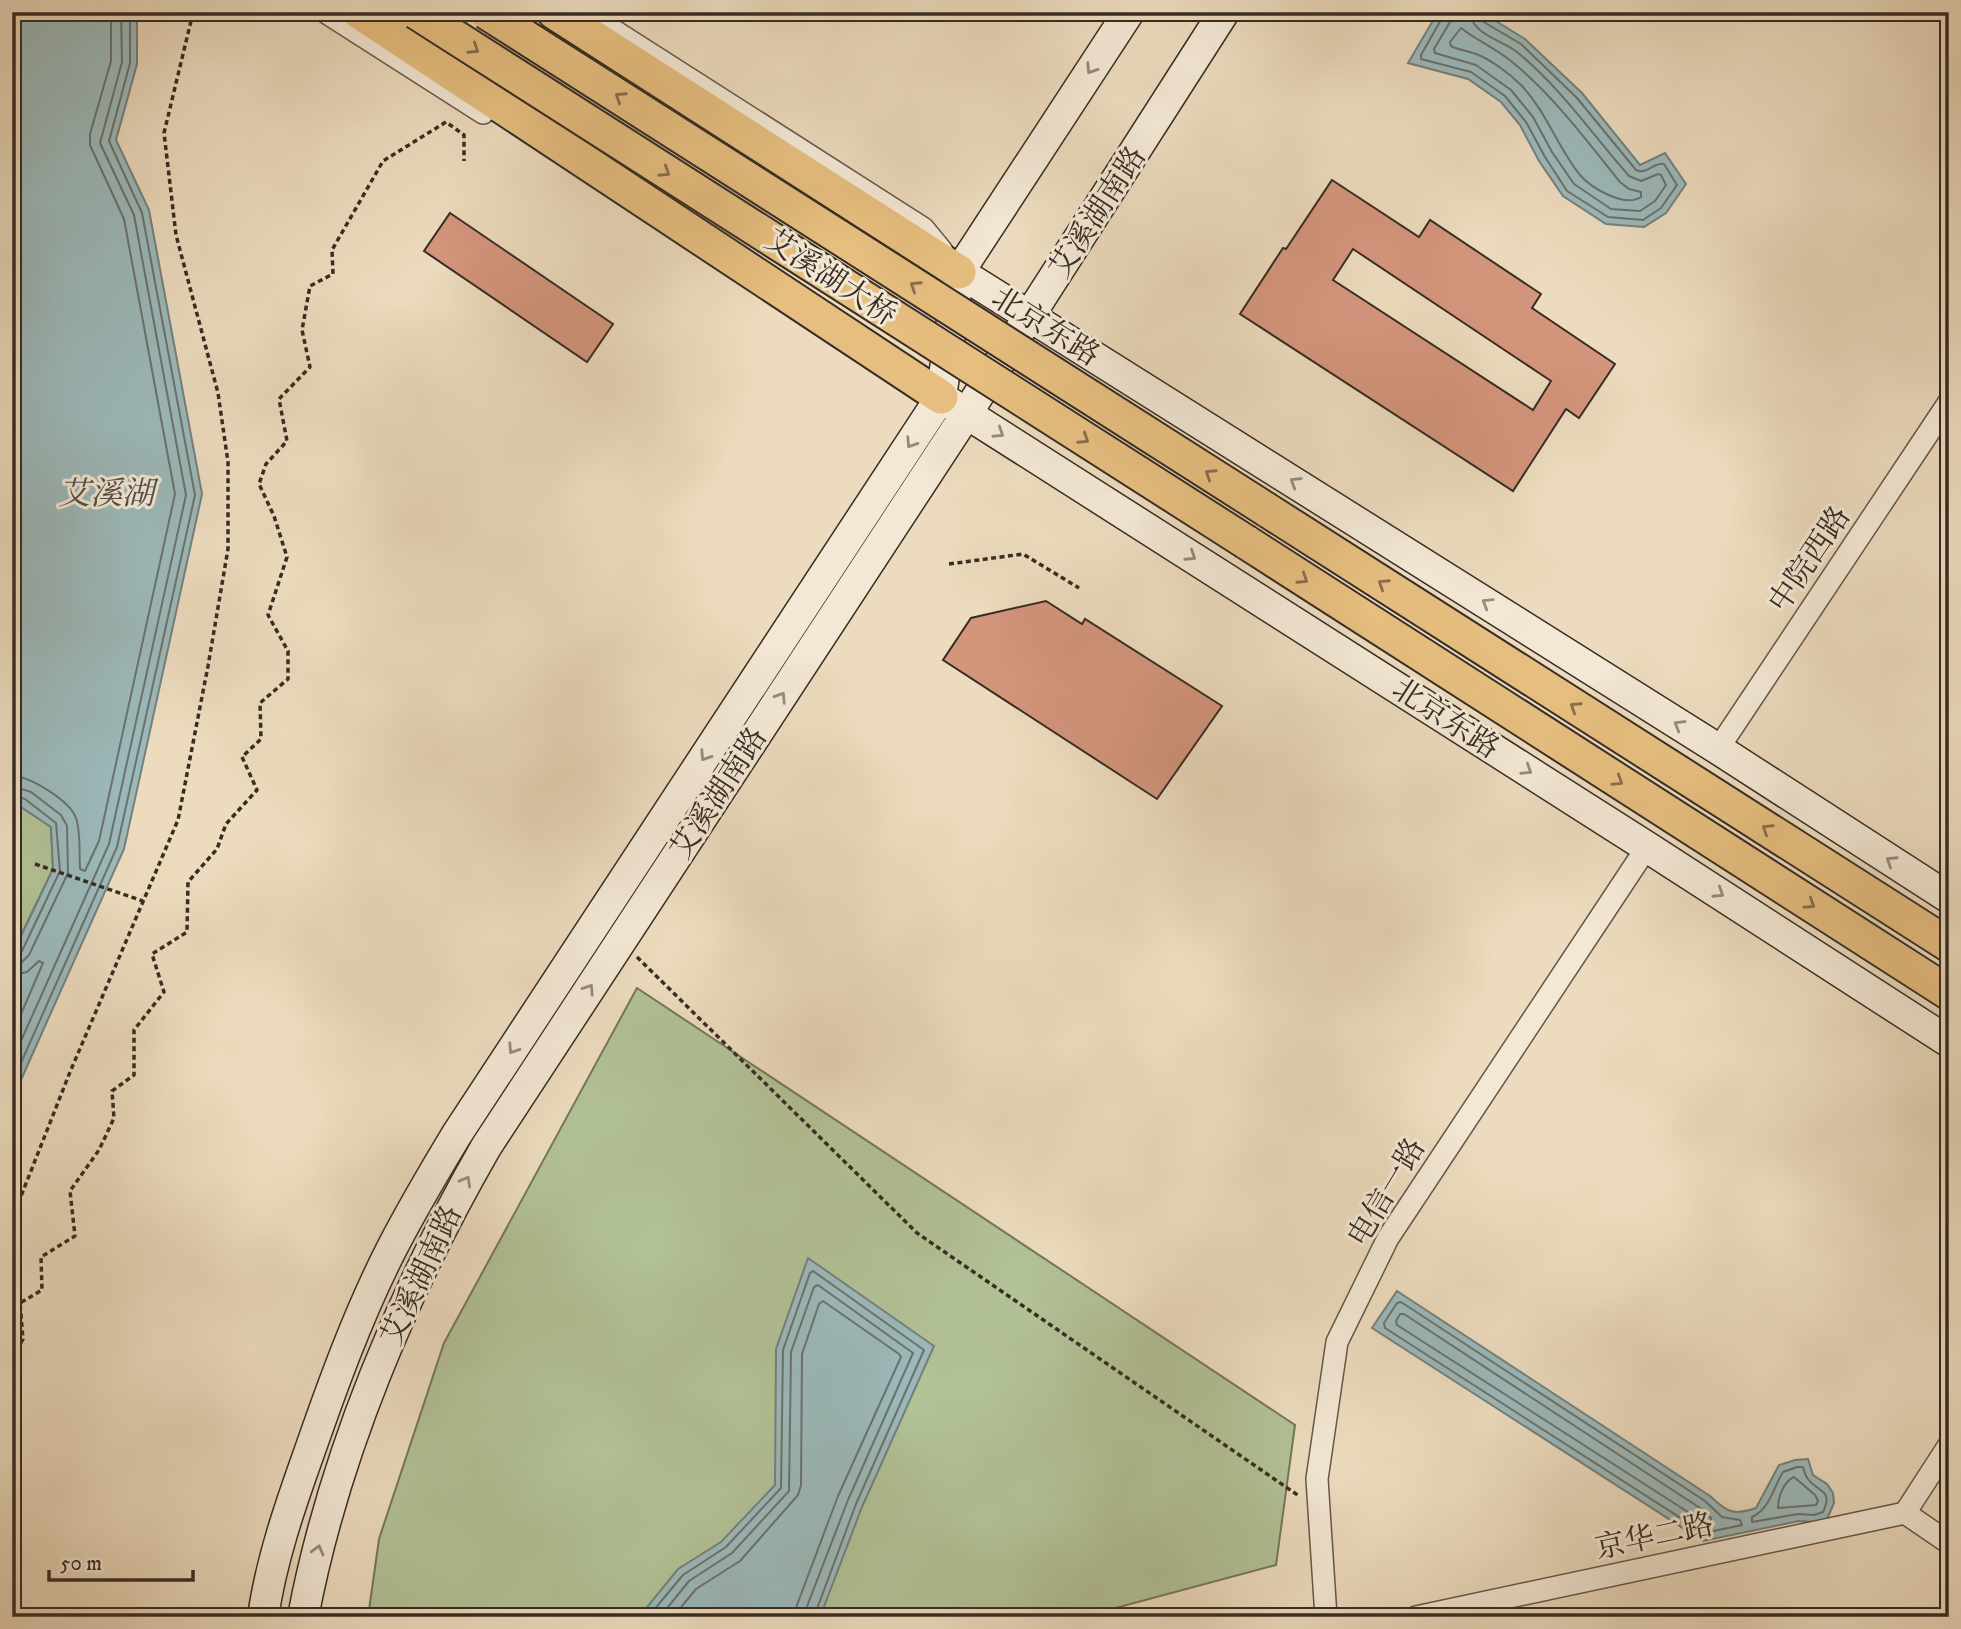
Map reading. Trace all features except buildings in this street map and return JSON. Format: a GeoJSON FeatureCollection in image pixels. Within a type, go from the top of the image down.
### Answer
{"type":"FeatureCollection","features":[{"type":"Feature","properties":{"kind":"main road"},"geometry":{"type":"LineString","coordinates":[[359,12],[409,39],[954,405]]}},
{"type":"Feature","properties":{"kind":"main road","name":"艾溪湖大桥"},"geometry":{"type":"LineString","coordinates":[[486,12],[1949,944]]}},
{"type":"Feature","properties":{"kind":"main road"},"geometry":{"type":"LineString","coordinates":[[554,12],[959,272]]}},
{"type":"Feature","properties":{"kind":"main road","name":"艾溪湖南路"},"geometry":{"type":"LineString","coordinates":[[303,1617],[316,1557],[344,1464],[386,1349],[427,1254],[486,1147],[621,941],[954,405],[959,272],[1129,12]]}},
{"type":"Feature","properties":{"kind":"main road","name":"艾溪湖南路"},"geometry":{"type":"LineString","coordinates":[[262,1617],[270,1574],[292,1500],[325,1407],[355,1330],[390,1252],[419,1198],[472,1111],[954,405],[1031,316],[1224,12]]}},
{"type":"Feature","properties":{"kind":"main road","name":"艾溪湖大桥"},"geometry":{"type":"LineString","coordinates":[[409,39],[1245,542]]}},
{"type":"Feature","properties":{"kind":"main road","name":"北京东路"},"geometry":{"type":"LineString","coordinates":[[959,272],[1718,749],[1949,898]]}},
{"type":"Feature","properties":{"kind":"main road","name":"北京东路"},"geometry":{"type":"LineString","coordinates":[[954,405],[1949,1042]]}},
{"type":"Feature","properties":{"kind":"main road","name":"北京东路"},"geometry":{"type":"LineString","coordinates":[[1245,542],[1949,993]]}},
{"type":"Feature","properties":{"kind":"street"},"geometry":{"type":"LineString","coordinates":[[325,12],[409,39]]}},
{"type":"Feature","properties":{"kind":"street"},"geometry":{"type":"LineString","coordinates":[[585,12],[923,228],[959,272]]}},
{"type":"Feature","properties":{"kind":"street","name":"中院西路"},"geometry":{"type":"LineString","coordinates":[[1718,749],[1945,416]]}},
{"type":"Feature","properties":{"kind":"street","name":"电信一路"},"geometry":{"type":"LineString","coordinates":[[1326,1617],[1317,1479],[1337,1342],[1388,1238],[1647,847]]}},
{"type":"Feature","properties":{"kind":"street"},"geometry":{"type":"LineString","coordinates":[[1949,1445],[1905,1513],[1949,1543]]}},
{"type":"Feature","properties":{"kind":"street","name":"京华二路"},"geometry":{"type":"LineString","coordinates":[[1416,1617],[1905,1513]]}},
{"type":"Feature","properties":{"kind":"path"},"geometry":{"type":"LineString","coordinates":[[12,1219],[70,1072],[178,820],[228,549],[228,462],[218,393],[176,235],[164,133],[191,21],[189,12]]}},
{"type":"Feature","properties":{"kind":"path"},"geometry":{"type":"LineString","coordinates":[[12,1358],[23,1339],[20,1303],[42,1290],[41,1258],[75,1236],[70,1191],[99,1150],[114,1118],[112,1091],[134,1074],[134,1030],[164,992],[152,954],[187,932],[188,882],[217,849],[226,824],[257,790],[242,757],[261,739],[260,703],[288,679],[288,651],[268,615],[287,557],[274,516],[259,484],[266,464],[287,441],[279,400],[310,367],[302,330],[310,286],[333,274],[332,250],[383,161],[446,122],[464,135],[464,161]]}},
{"type":"Feature","properties":{"kind":"path"},"geometry":{"type":"LineString","coordinates":[[949,564],[1023,554],[1080,588]]}},
{"type":"Feature","properties":{"kind":"path"},"geometry":{"type":"LineString","coordinates":[[36,864],[143,901]]}},
{"type":"Feature","properties":{"kind":"path"},"geometry":{"type":"LineString","coordinates":[[621,941],[917,1233],[1319,1510]]}},
{"type":"Feature","properties":{"kind":"green space"},"geometry":{"type":"Polygon","coordinates":[[[12,801],[51,827],[53,869],[12,954],[12,801]]]}},
{"type":"Feature","properties":{"kind":"green space"},"geometry":{"type":"Polygon","coordinates":[[[637,988],[1295,1425],[1276,1565],[1082,1617],[368,1617],[379,1539],[444,1343],[637,988]]]}},
{"type":"Feature","properties":{"kind":"water","name":"艾溪湖"},"geometry":{"type":"Polygon","coordinates":[[[12,12],[137,12],[137,64],[116,140],[149,210],[202,494],[124,849],[12,1100],[12,955],[53,869],[51,827],[12,801],[12,12]]]}},
{"type":"Feature","properties":{"kind":"water"},"geometry":{"type":"Polygon","coordinates":[[[1438,12],[1481,12],[1525,39],[1582,93],[1640,165],[1665,153],[1686,184],[1666,213],[1644,227],[1606,224],[1563,196],[1539,161],[1520,125],[1501,102],[1468,79],[1408,63],[1438,12]]]}},
{"type":"Feature","properties":{"kind":"water"},"geometry":{"type":"Polygon","coordinates":[[[808,1258],[934,1346],[862,1507],[820,1617],[639,1617],[678,1569],[721,1542],[775,1485],[776,1349],[808,1258]]]}},
{"type":"Feature","properties":{"kind":"water"},"geometry":{"type":"Polygon","coordinates":[[[1397,1291],[1731,1511],[1742,1512],[1756,1508],[1779,1465],[1808,1459],[1813,1475],[1827,1484],[1833,1493],[1834,1503],[1827,1519],[1799,1521],[1703,1541],[1372,1328],[1397,1291]]]}}]}
